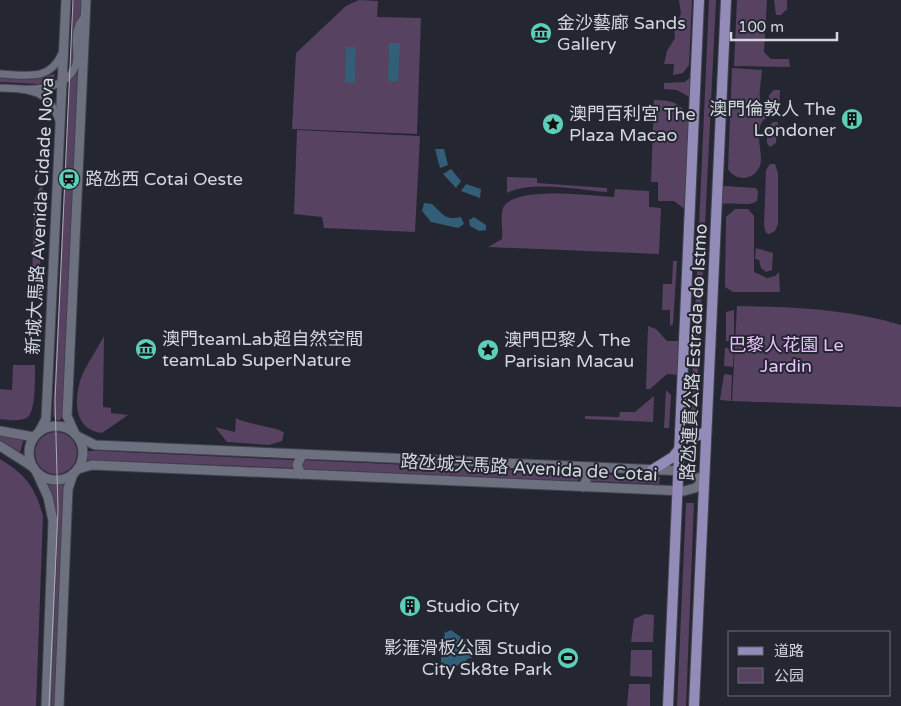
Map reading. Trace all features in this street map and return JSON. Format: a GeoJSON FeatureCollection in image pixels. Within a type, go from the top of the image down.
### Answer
{"type":"FeatureCollection","features":[{"type":"Feature","properties":{"kind":"main road","name":"新城大馬路 Avenida Cidade Nova"},"geometry":{"type":"LineString","coordinates":[[36,434],[46,419],[66,0]]}},
{"type":"Feature","properties":{"kind":"main road","name":"新城大馬路 Avenida Cidade Nova"},"geometry":{"type":"LineString","coordinates":[[76,435],[67,416],[86,0]]}},
{"type":"Feature","properties":{"kind":"main road","name":"路氹連貫公路 Estrada do Istmo"},"geometry":{"type":"LineString","coordinates":[[668,706],[699,0]]}},
{"type":"Feature","properties":{"kind":"main road","name":"路氹連貫公路 Estrada do Istmo"},"geometry":{"type":"LineString","coordinates":[[694,706],[726,0]]}},
{"type":"Feature","properties":{"kind":"main road"},"geometry":{"type":"LineString","coordinates":[[46,706],[53,521],[48,497],[28,452],[36,434],[46,428],[61,426],[76,435],[83,452],[68,489],[59,706]]}},
{"type":"Feature","properties":{"kind":"main road"},"geometry":{"type":"LineString","coordinates":[[680,430],[691,436],[702,434],[706,431]]}},
{"type":"Feature","properties":{"kind":"main road"},"geometry":{"type":"LineString","coordinates":[[0,431],[36,434]]}},
{"type":"Feature","properties":{"kind":"main road","name":"路氹城大馬路 Avenida de Cotai"},"geometry":{"type":"LineString","coordinates":[[76,435],[95,446],[678,471],[696,476],[704,482],[690,490],[678,491],[92,465],[76,471]]}},
{"type":"Feature","properties":{"kind":"main road"},"geometry":{"type":"LineString","coordinates":[[0,446],[51,480],[66,478],[76,471]]}},
{"type":"Feature","properties":{"kind":"main road"},"geometry":{"type":"LineString","coordinates":[[652,470],[673,457],[680,448]]}},
{"type":"Feature","properties":{"kind":"main road"},"geometry":{"type":"LineString","coordinates":[[301,474],[297,465],[302,454]]}},
{"type":"Feature","properties":{"kind":"main road"},"geometry":{"type":"LineString","coordinates":[[584,467],[588,476],[584,487]]}},
{"type":"Feature","properties":{"kind":"street"},"geometry":{"type":"LineString","coordinates":[[0,88],[44,89],[62,81],[75,67],[78,29],[86,15]]}},
{"type":"Feature","properties":{"kind":"street"},"geometry":{"type":"LineString","coordinates":[[0,74],[33,75],[46,73],[55,67],[64,48]]}},
{"type":"Feature","properties":{"kind":"street"},"geometry":{"type":"LineString","coordinates":[[22,89],[39,93],[49,101],[61,128]]}},
{"type":"Feature","properties":{"kind":"green space"},"geometry":{"type":"Polygon","coordinates":[[[73,0],[82,0],[63,416],[60,420],[55,420],[53,415],[73,0]]]}},
{"type":"Feature","properties":{"kind":"green space"},"geometry":{"type":"Polygon","coordinates":[[[359,0],[378,1],[377,17],[421,18],[417,134],[292,129],[296,53],[346,6],[359,0]]]}},
{"type":"Feature","properties":{"kind":"green space"},"geometry":{"type":"Polygon","coordinates":[[[679,0],[692,0],[689,65],[683,73],[673,75],[674,64],[664,64],[667,51],[675,38],[674,27],[681,14],[679,0]]]}},
{"type":"Feature","properties":{"kind":"green space"},"geometry":{"type":"Polygon","coordinates":[[[709,0],[716,0],[695,431],[690,430],[709,0]]]}},
{"type":"Feature","properties":{"kind":"green space"},"geometry":{"type":"Polygon","coordinates":[[[737,0],[767,0],[764,52],[771,59],[789,59],[790,67],[734,66],[737,0]]]}},
{"type":"Feature","properties":{"kind":"green space"},"geometry":{"type":"Polygon","coordinates":[[[774,0],[787,0],[787,9],[781,15],[776,15],[774,0]]]}},
{"type":"Feature","properties":{"kind":"green space"},"geometry":{"type":"Polygon","coordinates":[[[732,68],[762,70],[761,103],[767,112],[774,115],[765,119],[761,125],[759,135],[760,166],[753,175],[743,178],[732,174],[728,169],[732,68]]]}},
{"type":"Feature","properties":{"kind":"green space"},"geometry":{"type":"Polygon","coordinates":[[[55,74],[53,80],[39,84],[0,82],[0,76],[38,78],[55,74]]]}},
{"type":"Feature","properties":{"kind":"green space"},"geometry":{"type":"Polygon","coordinates":[[[691,77],[689,97],[677,90],[664,89],[664,83],[685,82],[691,77]]]}},
{"type":"Feature","properties":{"kind":"green space"},"geometry":{"type":"Polygon","coordinates":[[[774,90],[780,90],[779,110],[772,108],[768,103],[769,95],[774,90]]]}},
{"type":"Feature","properties":{"kind":"green space"},"geometry":{"type":"Polygon","coordinates":[[[654,100],[676,104],[684,111],[689,122],[686,210],[674,201],[658,201],[658,182],[651,182],[654,100]]]}},
{"type":"Feature","properties":{"kind":"green space"},"geometry":{"type":"Polygon","coordinates":[[[773,122],[778,122],[776,143],[770,147],[767,143],[767,128],[773,122]]]}},
{"type":"Feature","properties":{"kind":"green space"},"geometry":{"type":"Polygon","coordinates":[[[297,130],[420,136],[415,232],[324,228],[322,217],[294,214],[297,130]]]}},
{"type":"Feature","properties":{"kind":"green space"},"geometry":{"type":"Polygon","coordinates":[[[770,164],[775,164],[778,173],[778,224],[775,231],[769,234],[766,233],[764,226],[766,170],[770,164]]]}},
{"type":"Feature","properties":{"kind":"green space"},"geometry":{"type":"Polygon","coordinates":[[[507,177],[537,178],[537,183],[607,188],[607,192],[542,186],[517,189],[507,193],[507,177]]]}},
{"type":"Feature","properties":{"kind":"green space"},"geometry":{"type":"Polygon","coordinates":[[[43,181],[40,270],[32,276],[35,197],[43,181]]]}},
{"type":"Feature","properties":{"kind":"green space"},"geometry":{"type":"Polygon","coordinates":[[[725,186],[756,188],[758,192],[757,201],[750,204],[724,204],[721,202],[721,188],[725,186]]]}},
{"type":"Feature","properties":{"kind":"green space"},"geometry":{"type":"Polygon","coordinates":[[[615,189],[649,191],[649,207],[661,208],[659,254],[488,247],[502,239],[502,211],[510,201],[521,196],[554,193],[614,197],[615,189]]]}},
{"type":"Feature","properties":{"kind":"green space"},"geometry":{"type":"Polygon","coordinates":[[[735,209],[748,209],[754,216],[754,272],[767,278],[775,276],[779,272],[780,292],[733,292],[725,287],[726,217],[735,209]]]}},
{"type":"Feature","properties":{"kind":"green space"},"geometry":{"type":"Polygon","coordinates":[[[756,248],[773,253],[772,270],[766,272],[761,268],[759,260],[755,259],[756,248]]]}},
{"type":"Feature","properties":{"kind":"green space"},"geometry":{"type":"Polygon","coordinates":[[[673,261],[677,261],[673,324],[670,326],[670,310],[662,310],[663,284],[672,284],[673,261]]]}},
{"type":"Feature","properties":{"kind":"green space","name":"巴黎人花園 Le Jardin"},"geometry":{"type":"Polygon","coordinates":[[[737,306],[799,308],[840,312],[901,325],[901,407],[732,401],[737,306]]]}},
{"type":"Feature","properties":{"kind":"green space"},"geometry":{"type":"Polygon","coordinates":[[[734,310],[734,341],[726,341],[726,312],[734,310]]]}},
{"type":"Feature","properties":{"kind":"green space"},"geometry":{"type":"Polygon","coordinates":[[[648,326],[656,329],[667,341],[680,341],[680,375],[667,374],[650,389],[646,389],[648,326]]]}},
{"type":"Feature","properties":{"kind":"green space"},"geometry":{"type":"Polygon","coordinates":[[[104,336],[103,407],[111,408],[111,413],[128,415],[102,433],[86,427],[79,414],[77,398],[82,375],[104,336]]]}},
{"type":"Feature","properties":{"kind":"green space"},"geometry":{"type":"Polygon","coordinates":[[[725,348],[734,349],[733,367],[724,366],[725,348]]]}},
{"type":"Feature","properties":{"kind":"green space"},"geometry":{"type":"Polygon","coordinates":[[[13,365],[35,365],[31,413],[22,420],[0,419],[0,389],[12,390],[13,365]]]}},
{"type":"Feature","properties":{"kind":"green space"},"geometry":{"type":"Polygon","coordinates":[[[724,374],[732,375],[731,401],[720,400],[724,374]]]}},
{"type":"Feature","properties":{"kind":"green space"},"geometry":{"type":"Polygon","coordinates":[[[666,390],[671,395],[669,428],[664,428],[666,390]]]}},
{"type":"Feature","properties":{"kind":"green space"},"geometry":{"type":"Polygon","coordinates":[[[654,396],[653,422],[585,419],[585,416],[619,417],[620,412],[635,412],[654,396]]]}},
{"type":"Feature","properties":{"kind":"green space"},"geometry":{"type":"Polygon","coordinates":[[[236,418],[281,431],[284,433],[282,441],[269,445],[227,442],[215,427],[235,432],[236,418]]]}},
{"type":"Feature","properties":{"kind":"green space"},"geometry":{"type":"Polygon","coordinates":[[[52,432],[60,432],[71,438],[77,453],[71,468],[60,474],[52,474],[41,468],[35,457],[35,449],[41,438],[52,432]]]}},
{"type":"Feature","properties":{"kind":"green space"},"geometry":{"type":"Polygon","coordinates":[[[0,436],[24,439],[20,452],[0,442],[0,436]]]}},
{"type":"Feature","properties":{"kind":"green space"},"geometry":{"type":"Polygon","coordinates":[[[87,451],[293,460],[292,468],[86,460],[87,451]]]}},
{"type":"Feature","properties":{"kind":"green space"},"geometry":{"type":"Polygon","coordinates":[[[0,459],[23,476],[33,489],[43,516],[36,706],[0,706],[0,459]]]}},
{"type":"Feature","properties":{"kind":"green space"},"geometry":{"type":"Polygon","coordinates":[[[303,460],[577,473],[582,477],[577,481],[303,469],[301,462],[303,460]]]}},
{"type":"Feature","properties":{"kind":"green space"},"geometry":{"type":"Polygon","coordinates":[[[592,474],[660,477],[659,484],[591,481],[593,478],[592,474]]]}},
{"type":"Feature","properties":{"kind":"green space"},"geometry":{"type":"Polygon","coordinates":[[[47,485],[66,485],[54,706],[51,705],[56,513],[53,498],[47,485]]]}},
{"type":"Feature","properties":{"kind":"green space"},"geometry":{"type":"Polygon","coordinates":[[[686,503],[694,503],[686,706],[677,706],[686,503]]]}},
{"type":"Feature","properties":{"kind":"green space"},"geometry":{"type":"Polygon","coordinates":[[[645,614],[654,615],[653,642],[631,642],[634,619],[645,614]]]}},
{"type":"Feature","properties":{"kind":"green space"},"geometry":{"type":"Polygon","coordinates":[[[631,650],[652,650],[652,677],[630,676],[631,650]]]}},
{"type":"Feature","properties":{"kind":"green space"},"geometry":{"type":"Polygon","coordinates":[[[629,684],[650,684],[650,706],[627,706],[629,684]]]}},
{"type":"Feature","properties":{"kind":"water"},"geometry":{"type":"Polygon","coordinates":[[[389,43],[400,43],[398,82],[388,81],[389,43]]]}},
{"type":"Feature","properties":{"kind":"water"},"geometry":{"type":"Polygon","coordinates":[[[346,47],[356,47],[355,83],[345,82],[346,47]]]}},
{"type":"Feature","properties":{"kind":"water"},"geometry":{"type":"Polygon","coordinates":[[[435,149],[444,149],[448,165],[440,168],[435,149]]]}},
{"type":"Feature","properties":{"kind":"water"},"geometry":{"type":"Polygon","coordinates":[[[451,169],[461,181],[456,188],[443,174],[451,169]]]}},
{"type":"Feature","properties":{"kind":"water"},"geometry":{"type":"Polygon","coordinates":[[[466,184],[481,189],[480,198],[461,191],[466,184]]]}},
{"type":"Feature","properties":{"kind":"water"},"geometry":{"type":"Polygon","coordinates":[[[424,203],[432,204],[448,217],[461,217],[464,224],[458,228],[431,222],[422,211],[424,203]]]}},
{"type":"Feature","properties":{"kind":"water"},"geometry":{"type":"Polygon","coordinates":[[[474,217],[486,225],[486,230],[479,231],[470,226],[469,220],[474,217]]]}},
{"type":"Feature","properties":{"kind":"water"},"geometry":{"type":"Polygon","coordinates":[[[451,630],[473,646],[472,658],[467,659],[464,665],[458,665],[449,672],[441,662],[441,638],[445,636],[444,633],[451,630]]]}},
{"type":"Feature","properties":{"kind":"tram line"},"geometry":{"type":"LineString","coordinates":[[49,706],[58,510],[55,400],[73,0]]}},
{"type":"Feature","properties":{"kind":"place","name":"金沙藝廊 Sands Gallery"},"geometry":{"type":"Point","coordinates":[541,33]}},
{"type":"Feature","properties":{"kind":"place","name":"澳門倫敦人 The Londoner"},"geometry":{"type":"Point","coordinates":[852,119]}},
{"type":"Feature","properties":{"kind":"place","name":"澳門百利宮 The Plaza Macao"},"geometry":{"type":"Point","coordinates":[553,124]}},
{"type":"Feature","properties":{"kind":"place","name":"路氹西 Cotai Oeste"},"geometry":{"type":"Point","coordinates":[69,179]}},
{"type":"Feature","properties":{"kind":"place","name":"澳門teamLab超自然空間 teamLab SuperNature"},"geometry":{"type":"Point","coordinates":[146,349]}},
{"type":"Feature","properties":{"kind":"place","name":"澳門巴黎人 The Parisian Macau"},"geometry":{"type":"Point","coordinates":[488,350]}},
{"type":"Feature","properties":{"kind":"place","name":"Studio City"},"geometry":{"type":"Point","coordinates":[410,606]}},
{"type":"Feature","properties":{"kind":"place","name":"影滙滑板公園 Studio City Sk8te Park"},"geometry":{"type":"Point","coordinates":[568,658]}}]}
